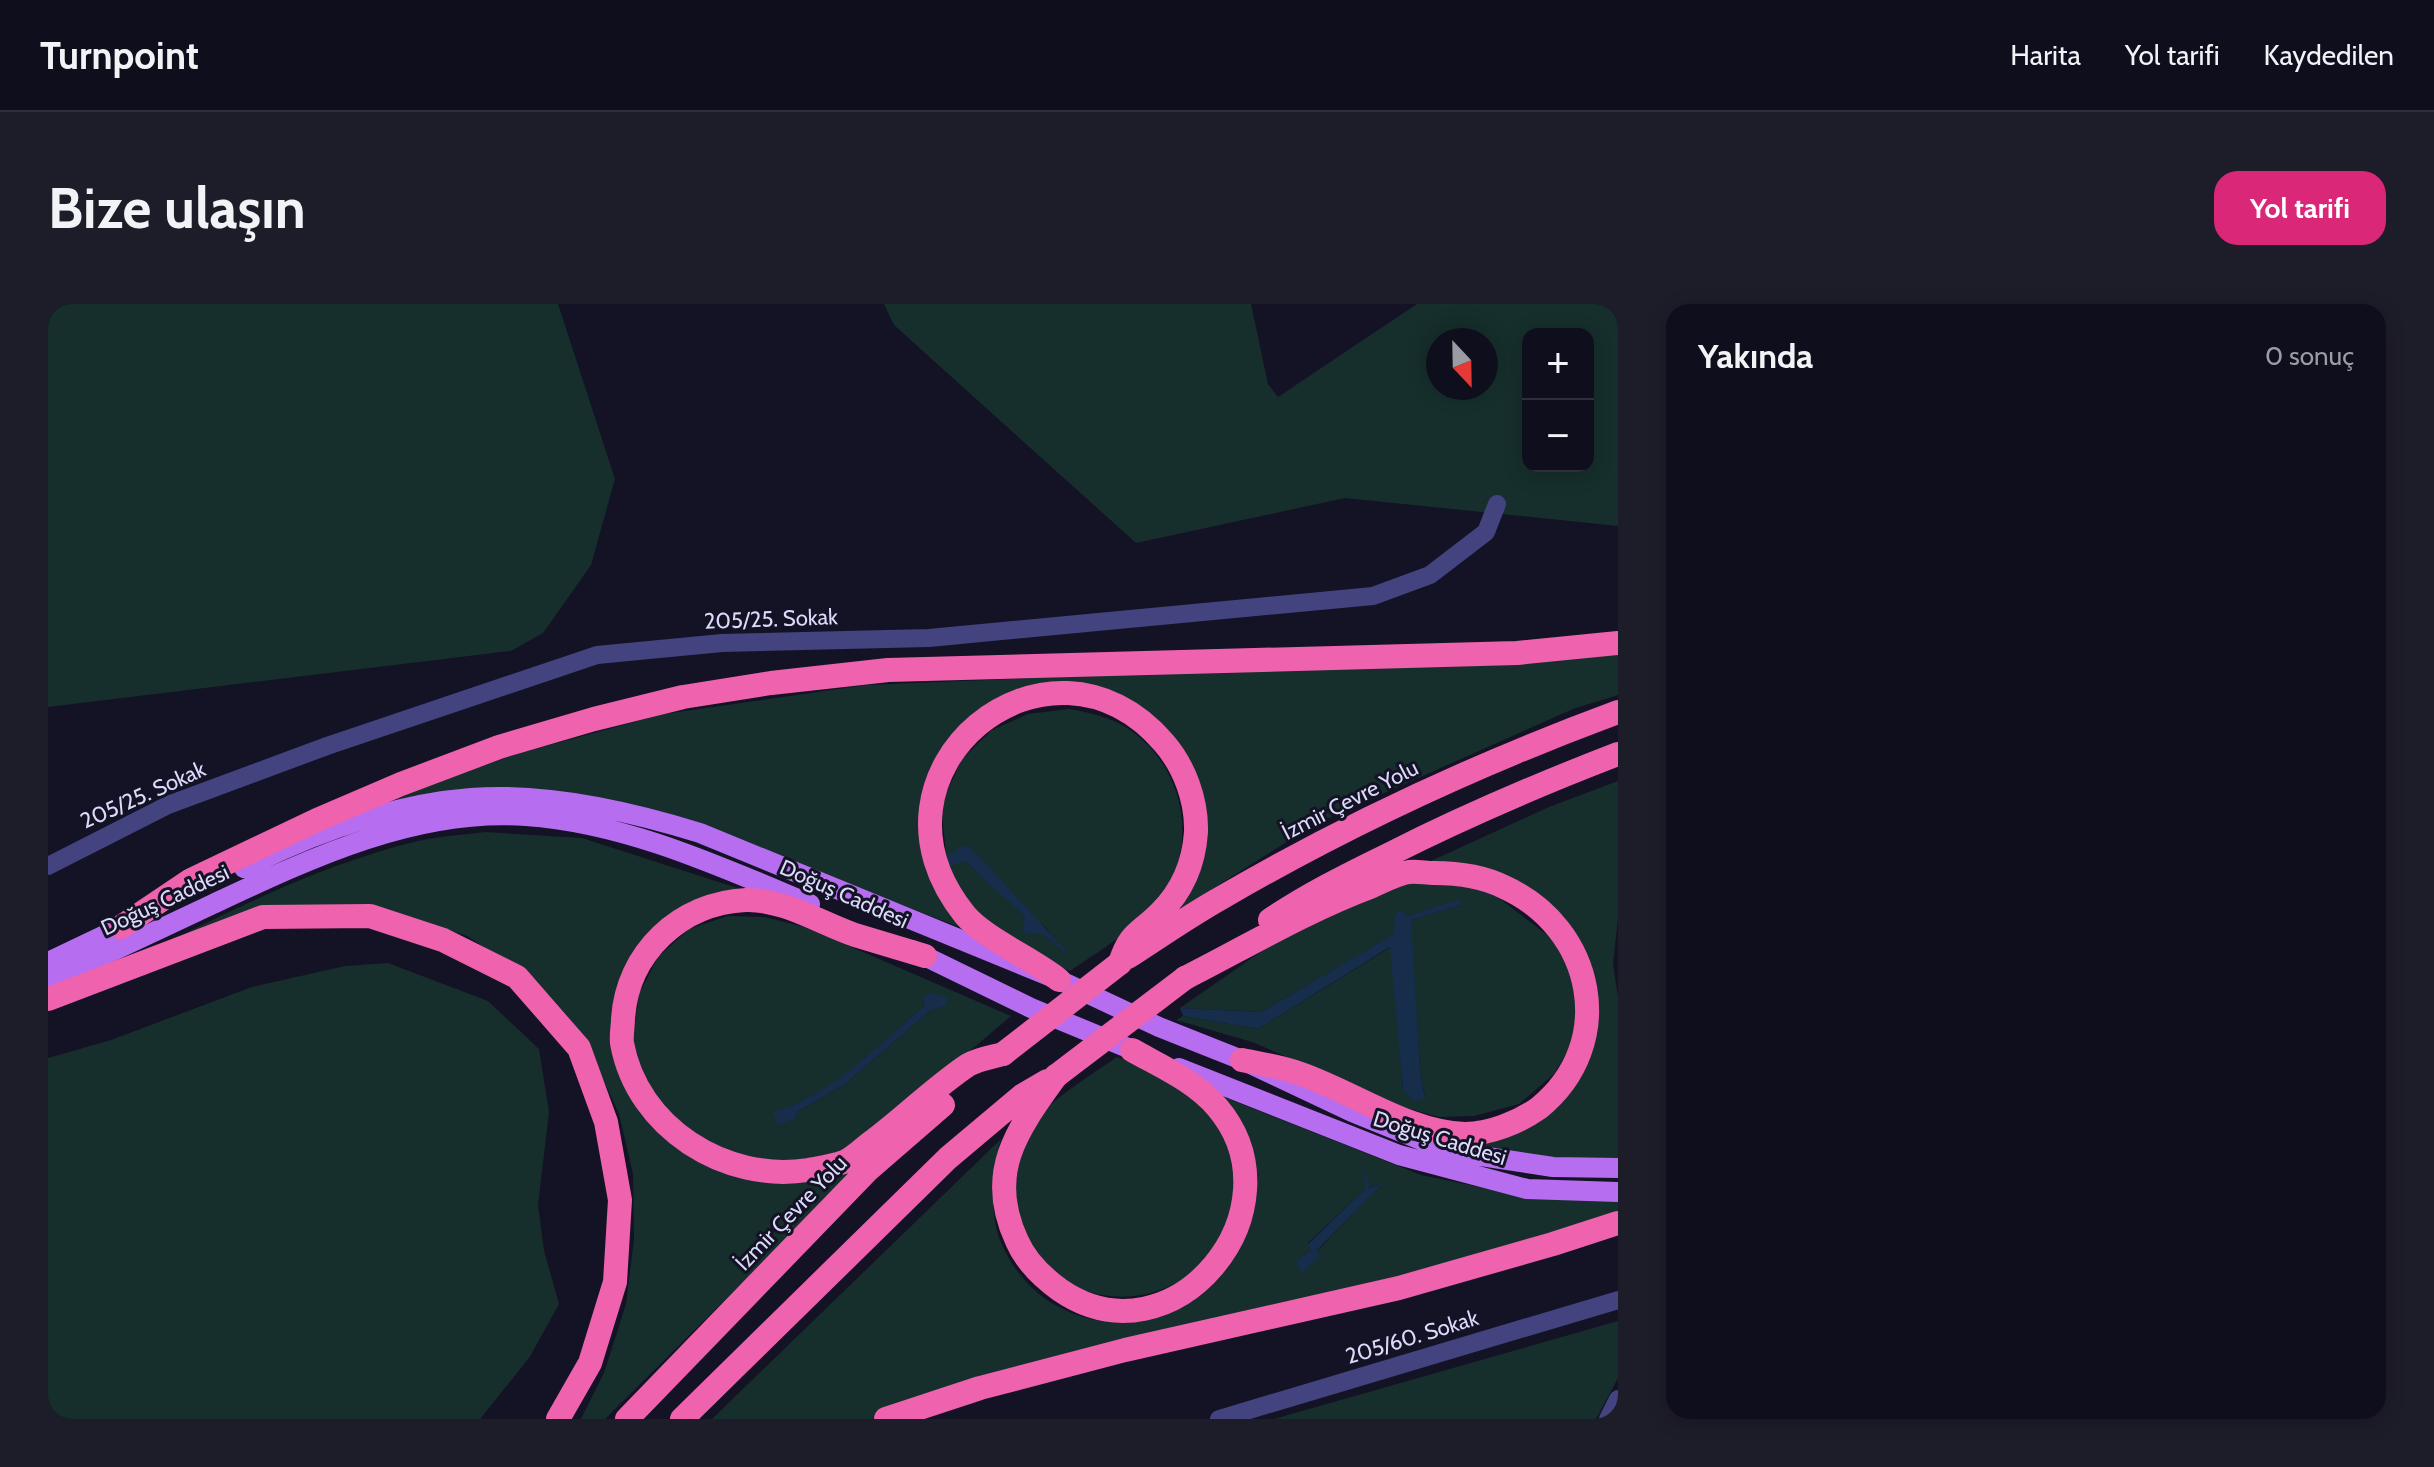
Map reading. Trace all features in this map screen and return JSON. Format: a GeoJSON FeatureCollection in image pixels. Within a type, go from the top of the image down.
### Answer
{"type":"FeatureCollection","features":[{"type":"Feature","properties":{"kind":"highway"},"geometry":{"type":"LineString","coordinates":[[121,927],[191,880],[401,784],[499,747],[683,697],[888,670],[1095,662],[1517,653],[1618,643]]}},
{"type":"Feature","properties":{"kind":"highway"},"geometry":{"type":"LineString","coordinates":[[1059,980],[967,918],[949,893],[935,863],[930,835],[937,780],[953,749],[972,727],[999,708],[1031,696],[1067,693],[1104,700],[1137,717],[1173,753],[1190,791],[1196,831],[1191,861],[1177,894],[1127,942],[1120,963]]}},
{"type":"Feature","properties":{"kind":"highway","name":"İzmir Çevre Yolu"},"geometry":{"type":"LineString","coordinates":[[627,1419],[868,1170],[1003,1054],[1120,963],[1219,899],[1436,785],[1523,747],[1618,712]]}},
{"type":"Feature","properties":{"kind":"highway"},"geometry":{"type":"LineString","coordinates":[[682,1419],[948,1158],[1023,1095],[1056,1076],[1185,978],[1304,897],[1523,791],[1618,754]]}},
{"type":"Feature","properties":{"kind":"highway"},"geometry":{"type":"LineString","coordinates":[[1185,978],[1349,894],[1409,872],[1462,873],[1504,887],[1531,903],[1554,924],[1574,951],[1585,976],[1590,1024],[1583,1050],[1570,1074],[1552,1097],[1528,1116],[1496,1128],[1467,1134],[1434,1129],[1300,1074],[1242,1060]]}},
{"type":"Feature","properties":{"kind":"highway"},"geometry":{"type":"LineString","coordinates":[[925,956],[853,934],[788,908],[747,900],[708,907],[673,924],[645,953],[631,978],[624,1003],[622,1041],[631,1071],[668,1127],[698,1150],[726,1163],[762,1171],[806,1170],[846,1161],[970,1063],[1003,1054]]}},
{"type":"Feature","properties":{"kind":"highway"},"geometry":{"type":"LineString","coordinates":[[48,999],[263,917],[370,916],[443,940],[517,977],[579,1048],[606,1122],[620,1200],[615,1282],[590,1363],[558,1419]]}},
{"type":"Feature","properties":{"kind":"highway"},"geometry":{"type":"LineString","coordinates":[[1056,1076],[1015,1135],[1007,1159],[1005,1205],[1018,1244],[1030,1264],[1049,1282],[1081,1301],[1117,1310],[1164,1303],[1205,1277],[1223,1255],[1236,1231],[1245,1203],[1244,1173],[1239,1147],[1216,1105],[1194,1087],[1132,1050]]}},
{"type":"Feature","properties":{"kind":"highway"},"geometry":{"type":"LineString","coordinates":[[886,1419],[980,1388],[1097,1358],[1399,1288],[1618,1223]]}},
{"type":"Feature","properties":{"kind":"main road","name":"Doğuş Caddesi"},"geometry":{"type":"LineString","coordinates":[[48,962],[257,861],[332,830],[394,810],[472,798],[551,800],[642,815],[700,833],[1059,980],[1352,1112],[1448,1151],[1553,1167],[1618,1168]]}},
{"type":"Feature","properties":{"kind":"main road","name":"Doğuş Caddesi"},"geometry":{"type":"LineString","coordinates":[[48,981],[304,862],[410,826],[486,816],[526,815],[635,836],[714,864],[925,956],[1031,1008],[1399,1155],[1527,1189],[1618,1192]]}},
{"type":"Feature","properties":{"kind":"street","name":"205/25. Sokak"},"geometry":{"type":"LineString","coordinates":[[48,866],[168,805],[327,746],[597,655],[722,643],[929,638],[1373,596],[1430,575],[1486,532],[1497,504]]}},
{"type":"Feature","properties":{"kind":"street","name":"205/60. Sokak"},"geometry":{"type":"LineString","coordinates":[[1219,1419],[1618,1300]]}},
{"type":"Feature","properties":{"kind":"street"},"geometry":{"type":"LineString","coordinates":[[1608,1419],[1618,1399]]}},
{"type":"Feature","properties":{"kind":"green space"},"geometry":{"type":"Polygon","coordinates":[[[48,304],[558,304],[615,479],[591,565],[543,633],[511,651],[48,707],[48,304]]]}},
{"type":"Feature","properties":{"kind":"green space"},"geometry":{"type":"Polygon","coordinates":[[[884,304],[1251,304],[1268,384],[1278,397],[1417,304],[1618,304],[1618,526],[1345,498],[1136,543],[894,325],[884,304]]]}},
{"type":"Feature","properties":{"kind":"green space"},"geometry":{"type":"Polygon","coordinates":[[[1618,654],[1618,695],[1573,709],[1315,824],[1182,908],[1180,902],[1199,799],[1117,703],[1030,692],[947,752],[930,871],[938,891],[970,931],[651,810],[373,810],[445,778],[524,752],[664,714],[866,685],[1618,654]]]}},
{"type":"Feature","properties":{"kind":"green space"},"geometry":{"type":"Polygon","coordinates":[[[1069,709],[1099,716],[1127,728],[1143,740],[1167,771],[1180,808],[1181,848],[1170,887],[1135,924],[1070,971],[982,922],[948,873],[942,814],[946,793],[963,758],[992,730],[1028,714],[1069,709]],[[965,861],[1066,954],[1045,927],[965,861]]]}},
{"type":"Feature","properties":{"kind":"green space"},"geometry":{"type":"Polygon","coordinates":[[[1618,781],[1618,918],[1613,964],[1618,997],[1618,1160],[1539,1157],[1452,1142],[1512,1132],[1593,1040],[1552,914],[1422,865],[1549,807],[1618,781]]]}},
{"type":"Feature","properties":{"kind":"green space"},"geometry":{"type":"Polygon","coordinates":[[[485,832],[582,838],[759,895],[663,925],[616,1046],[676,1147],[722,1172],[764,1183],[818,1179],[869,1157],[605,1419],[581,1419],[604,1373],[626,1304],[634,1239],[633,1174],[619,1114],[593,1057],[520,971],[467,936],[374,905],[282,905],[129,962],[234,909],[343,863],[418,841],[485,832]]]}},
{"type":"Feature","properties":{"kind":"green space"},"geometry":{"type":"Polygon","coordinates":[[[1419,881],[1462,883],[1495,895],[1550,937],[1569,967],[1578,1009],[1569,1049],[1554,1074],[1519,1104],[1474,1116],[1439,1117],[1403,1107],[1252,1042],[1176,1020],[1183,1016],[1258,1029],[1391,947],[1403,1090],[1425,1098],[1420,1069],[1410,920],[1462,905],[1407,916],[1400,909],[1395,914],[1395,934],[1261,1012],[1180,1008],[1282,937],[1367,895],[1419,881]]]}},
{"type":"Feature","properties":{"kind":"green space"},"geometry":{"type":"Polygon","coordinates":[[[728,916],[764,917],[805,927],[1011,1016],[860,1144],[805,1164],[731,1157],[692,1140],[640,1077],[633,1036],[639,994],[658,957],[689,929],[728,916]],[[923,999],[924,1006],[836,1081],[796,1104],[774,1112],[777,1124],[796,1119],[797,1112],[844,1085],[931,1010],[945,1006],[923,999]]]}},
{"type":"Feature","properties":{"kind":"green space"},"geometry":{"type":"Polygon","coordinates":[[[388,963],[488,1001],[539,1049],[549,1112],[538,1205],[544,1251],[559,1304],[529,1358],[480,1419],[48,1419],[48,1058],[111,1040],[252,987],[345,966],[388,963]]]}},
{"type":"Feature","properties":{"kind":"green space"},"geometry":{"type":"Polygon","coordinates":[[[1117,1057],[1159,1075],[1194,1099],[1220,1130],[1235,1174],[1232,1212],[1224,1233],[1203,1263],[1175,1284],[1143,1295],[1110,1296],[1078,1288],[1049,1271],[1026,1245],[1011,1202],[1018,1146],[1026,1128],[1063,1094],[1117,1057]]]}},
{"type":"Feature","properties":{"kind":"green space"},"geometry":{"type":"Polygon","coordinates":[[[1216,1094],[1421,1175],[1529,1197],[1618,1199],[1618,1217],[1547,1240],[967,1381],[872,1419],[712,1419],[1001,1139],[993,1190],[994,1216],[1000,1240],[1021,1275],[1048,1301],[1081,1316],[1117,1322],[1153,1319],[1187,1305],[1216,1281],[1239,1248],[1253,1205],[1253,1182],[1216,1094]],[[1382,1183],[1365,1189],[1308,1243],[1311,1250],[1296,1261],[1317,1251],[1382,1183]]]}},
{"type":"Feature","properties":{"kind":"green space"},"geometry":{"type":"Polygon","coordinates":[[[1618,1321],[1618,1378],[1596,1419],[1274,1419],[1618,1321]]]}},
{"type":"Feature","properties":{"kind":"water"},"geometry":{"type":"Polygon","coordinates":[[[965,845],[978,855],[1066,954],[1043,934],[1022,932],[1025,917],[965,861],[949,866],[947,855],[965,845]]]}},
{"type":"Feature","properties":{"kind":"water"},"geometry":{"type":"Polygon","coordinates":[[[1459,899],[1462,905],[1411,920],[1420,1069],[1425,1099],[1413,1101],[1403,1090],[1390,947],[1258,1029],[1183,1016],[1180,1008],[1261,1012],[1394,934],[1395,914],[1400,909],[1408,916],[1459,899]]]}},
{"type":"Feature","properties":{"kind":"water"},"geometry":{"type":"Polygon","coordinates":[[[930,993],[947,997],[946,1006],[931,1010],[844,1085],[797,1112],[796,1119],[777,1125],[773,1112],[815,1094],[835,1081],[924,1006],[923,999],[930,993]]]}},
{"type":"Feature","properties":{"kind":"water"},"geometry":{"type":"Polygon","coordinates":[[[1364,1174],[1367,1174],[1369,1188],[1384,1182],[1317,1250],[1319,1257],[1302,1273],[1296,1261],[1311,1250],[1308,1244],[1365,1189],[1364,1174]]]}}]}
